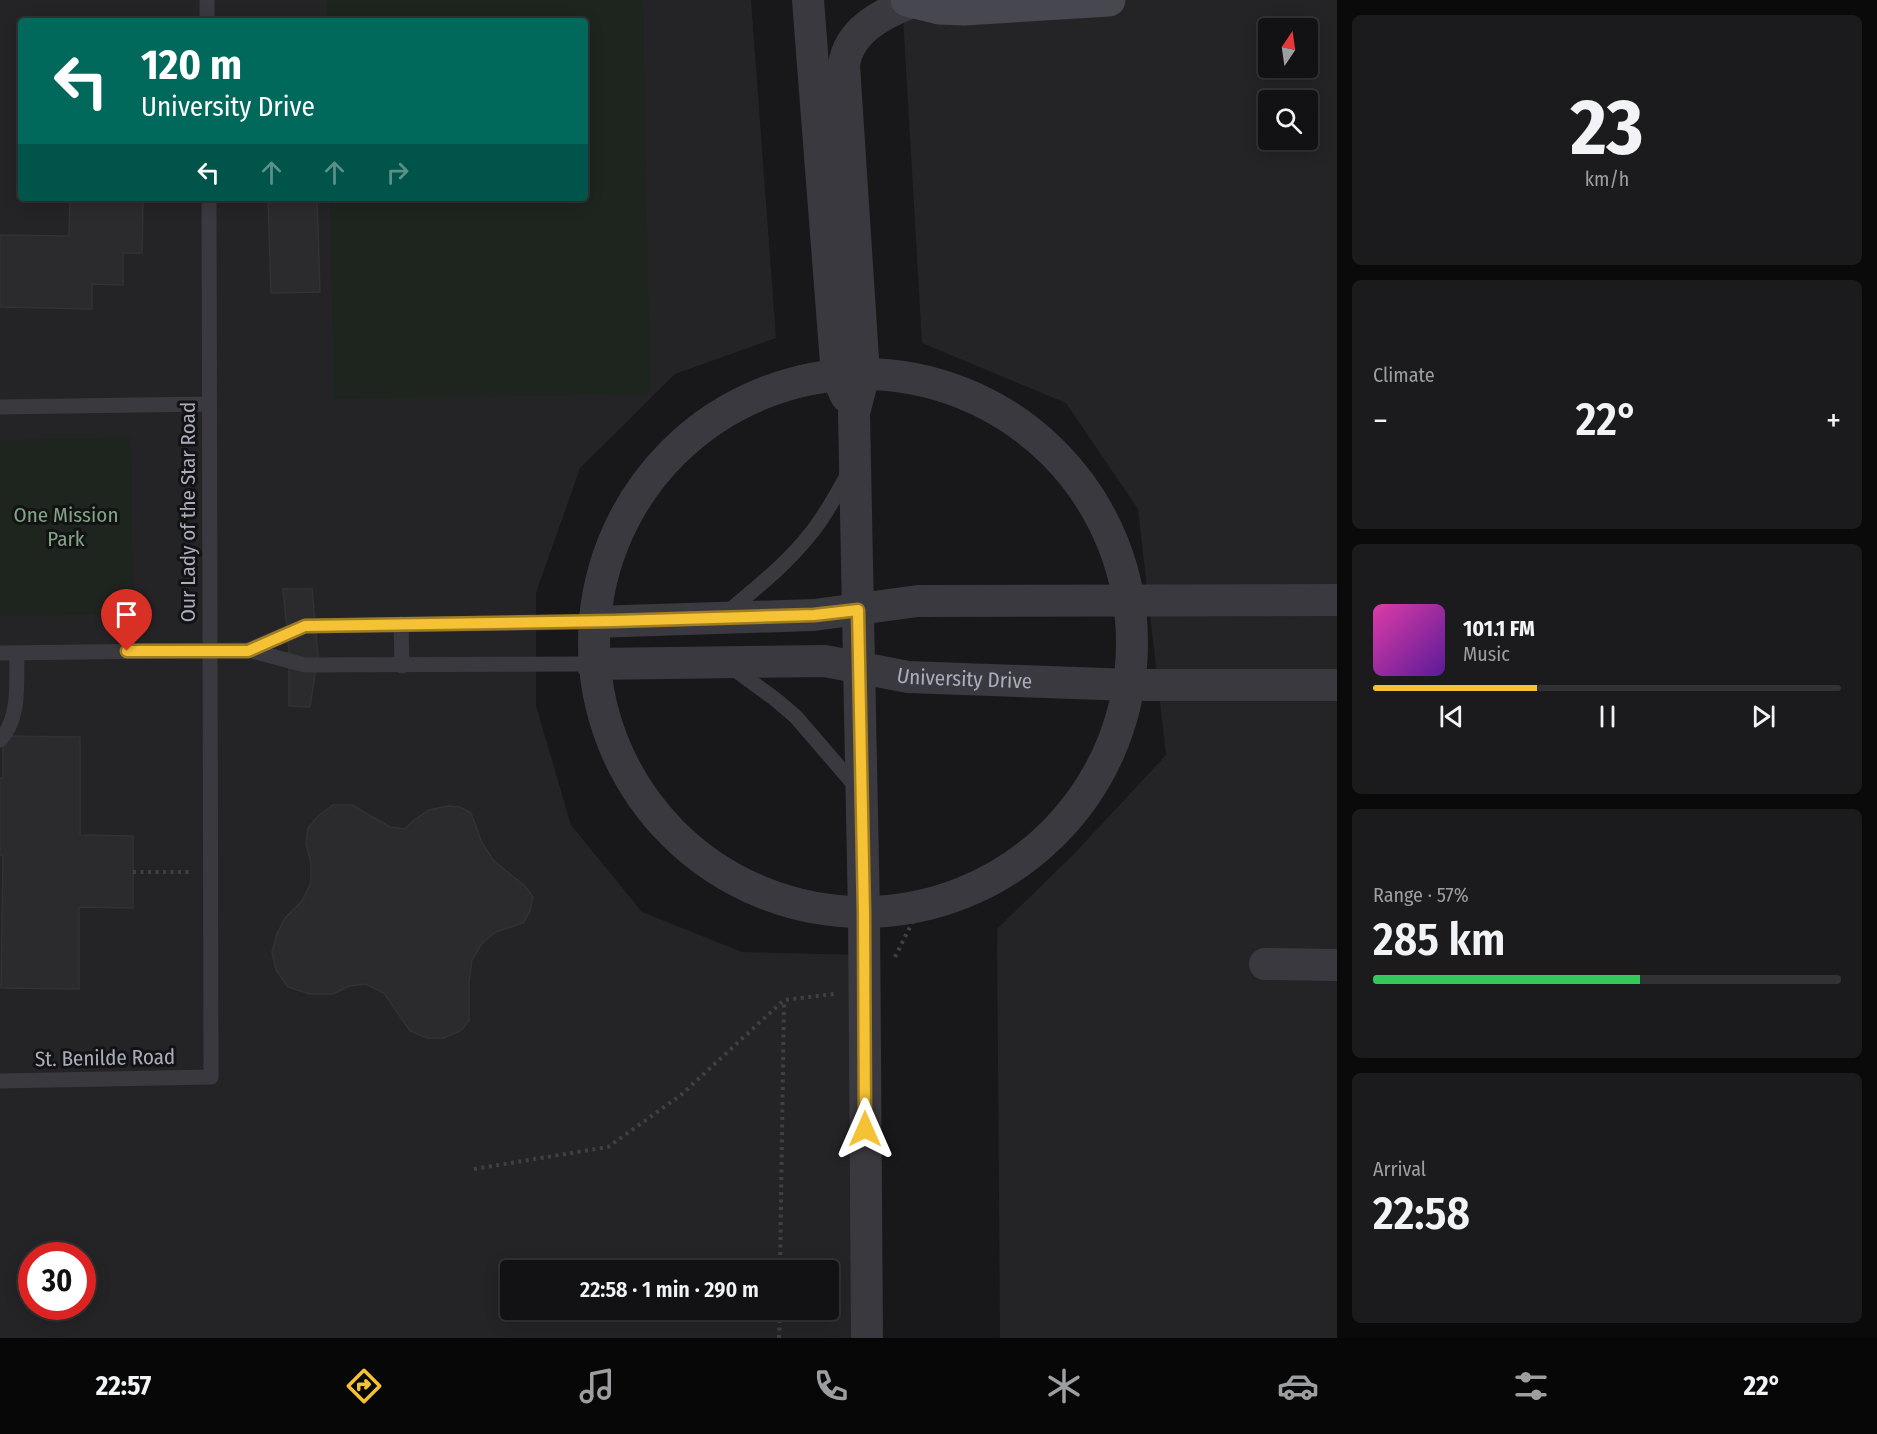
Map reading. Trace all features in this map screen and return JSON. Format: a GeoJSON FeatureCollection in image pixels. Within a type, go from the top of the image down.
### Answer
{"type":"FeatureCollection","features":[{"type":"Feature","properties":{"kind":"street"},"geometry":{"type":"LineString","coordinates":[[808,0],[854,413],[864,913],[867,1338]]}},
{"type":"Feature","properties":{"kind":"street"},"geometry":{"type":"LineString","coordinates":[[850,375],[843,65],[848,46],[877,18],[910,1],[939,8],[964,9],[1109,0]]}},
{"type":"Feature","properties":{"kind":"street"},"geometry":{"type":"LineString","coordinates":[[850,375],[922,381],[974,398],[1020,424],[1061,460],[1094,502],[1117,551],[1130,602],[1134,643],[1131,685],[1113,747],[1081,804],[1036,851],[981,886],[920,907],[889,912],[864,913],[792,904],[731,879],[677,840],[634,788],[606,728],[592,664],[592,622],[605,559],[632,501],[672,452],[723,412],[781,386],[850,375]]}},
{"type":"Feature","properties":{"kind":"street"},"geometry":{"type":"LineString","coordinates":[[592,622],[814,615],[918,601],[1337,600]]}},
{"type":"Feature","properties":{"kind":"street","name":"University Drive"},"geometry":{"type":"LineString","coordinates":[[592,664],[825,661],[908,677],[1131,685],[1337,685]]}},
{"type":"Feature","properties":{"kind":"street"},"geometry":{"type":"LineString","coordinates":[[1265,964],[1337,965]]}},
{"type":"Feature","properties":{"kind":"lane"},"geometry":{"type":"LineString","coordinates":[[207,0],[207,18]]}},
{"type":"Feature","properties":{"kind":"lane","name":"Our Lady of the Star Road"},"geometry":{"type":"LineString","coordinates":[[208,201],[211,1077]]}},
{"type":"Feature","properties":{"kind":"lane"},"geometry":{"type":"LineString","coordinates":[[0,407],[209,404]]}},
{"type":"Feature","properties":{"kind":"lane"},"geometry":{"type":"LineString","coordinates":[[720,618],[786,562],[812,532],[828,510],[855,462]]}},
{"type":"Feature","properties":{"kind":"lane"},"geometry":{"type":"LineString","coordinates":[[248,651],[305,626],[592,622]]}},
{"type":"Feature","properties":{"kind":"lane"},"geometry":{"type":"LineString","coordinates":[[401,624],[402,666]]}},
{"type":"Feature","properties":{"kind":"lane"},"geometry":{"type":"LineString","coordinates":[[0,653],[248,651],[305,665],[592,664]]}},
{"type":"Feature","properties":{"kind":"lane"},"geometry":{"type":"LineString","coordinates":[[0,740],[9,730],[14,712],[17,653]]}},
{"type":"Feature","properties":{"kind":"lane"},"geometry":{"type":"LineString","coordinates":[[723,662],[776,699],[796,717],[862,794]]}},
{"type":"Feature","properties":{"kind":"lane","name":"St. Benilde Road"},"geometry":{"type":"LineString","coordinates":[[0,1081],[211,1077]]}},
{"type":"Feature","properties":{"kind":"path"},"geometry":{"type":"LineString","coordinates":[[133,872],[210,872]]}},
{"type":"Feature","properties":{"kind":"path"},"geometry":{"type":"LineString","coordinates":[[474,1169],[608,1147],[681,1095],[784,1000],[864,990]]}},
{"type":"Feature","properties":{"kind":"path"},"geometry":{"type":"LineString","coordinates":[[780,1260],[784,1000]]}},
{"type":"Feature","properties":{"kind":"path"},"geometry":{"type":"LineString","coordinates":[[779,1338],[780,1320]]}},
{"type":"Feature","properties":{"kind":"shaded area"},"geometry":{"type":"Polygon","coordinates":[[[0,0],[751,0],[776,338],[675,374],[580,468],[536,593],[536,706],[571,825],[642,912],[742,952],[865,955],[871,1338],[0,1338],[0,0]]]}},
{"type":"Feature","properties":{"kind":"shaded area"},"geometry":{"type":"Polygon","coordinates":[[[902,0],[1337,0],[1337,1338],[1000,1338],[997,929],[1073,855],[1166,755],[1138,509],[1066,403],[922,343],[902,0]]]}},
{"type":"Feature","properties":{"kind":"green space"},"geometry":{"type":"Polygon","coordinates":[[[327,0],[643,0],[650,394],[334,399],[330,201],[588,201],[588,18],[327,18],[327,0]]]}},
{"type":"Feature","properties":{"kind":"green space","name":"One Mission Park"},"geometry":{"type":"Polygon","coordinates":[[[131,438],[133,614],[0,616],[0,440],[131,438]]]}},
{"type":"Feature","properties":{"kind":"building"},"geometry":{"type":"Polygon","coordinates":[[[70,201],[143,201],[142,253],[123,253],[123,285],[92,284],[92,309],[0,307],[0,235],[69,236],[70,201]]]}},
{"type":"Feature","properties":{"kind":"building"},"geometry":{"type":"Polygon","coordinates":[[[268,201],[317,201],[320,292],[271,293],[268,201]]]}},
{"type":"Feature","properties":{"kind":"building"},"geometry":{"type":"Polygon","coordinates":[[[283,589],[312,589],[318,655],[310,707],[289,706],[289,652],[283,589]]]}},
{"type":"Feature","properties":{"kind":"building"},"geometry":{"type":"Polygon","coordinates":[[[3,736],[80,737],[80,835],[133,836],[133,908],[79,907],[79,989],[1,988],[3,855],[0,855],[0,778],[3,778],[3,736]]]}},
{"type":"Feature","properties":{"kind":"building"},"geometry":{"type":"Polygon","coordinates":[[[333,805],[352,805],[390,827],[405,829],[429,810],[448,806],[460,807],[471,813],[482,843],[494,861],[526,887],[533,897],[530,911],[523,923],[496,932],[482,943],[472,960],[469,982],[469,1020],[462,1030],[444,1038],[427,1038],[410,1031],[384,993],[366,984],[349,986],[333,994],[310,994],[288,987],[276,970],[272,952],[277,934],[285,918],[302,901],[311,883],[311,863],[306,844],[308,828],[318,816],[333,805]]]}},
{"type":"Feature","properties":{"kind":"route"},"geometry":{"type":"LineString","coordinates":[[127,651],[248,651],[305,626],[614,621],[814,615],[858,610],[864,913],[865,1129]]}}]}
